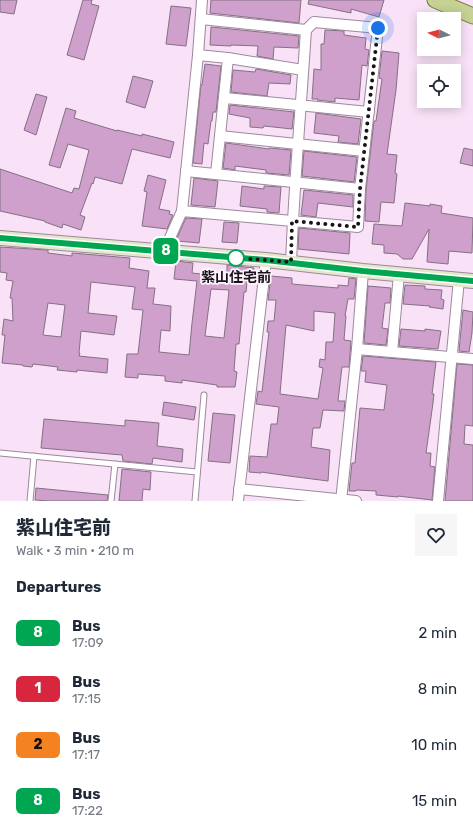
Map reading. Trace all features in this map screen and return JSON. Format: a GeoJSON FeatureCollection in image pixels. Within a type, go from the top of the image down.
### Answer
{"type":"FeatureCollection","features":[{"type":"Feature","properties":{"kind":"main road"},"geometry":{"type":"LineString","coordinates":[[435,0],[473,16]]}},
{"type":"Feature","properties":{"kind":"main road"},"geometry":{"type":"LineString","coordinates":[[0,238],[291,262],[363,271],[466,280]]}},
{"type":"Feature","properties":{"kind":"street"},"geometry":{"type":"LineString","coordinates":[[164,251],[182,211],[198,55],[202,0]]}},
{"type":"Feature","properties":{"kind":"street"},"geometry":{"type":"LineString","coordinates":[[201,19],[306,30]]}},
{"type":"Feature","properties":{"kind":"street"},"geometry":{"type":"LineString","coordinates":[[182,211],[292,221],[358,227],[360,189],[378,28],[314,22],[306,30],[292,221],[291,262]]}},
{"type":"Feature","properties":{"kind":"street"},"geometry":{"type":"LineString","coordinates":[[198,55],[228,58],[303,70]]}},
{"type":"Feature","properties":{"kind":"street"},"geometry":{"type":"LineString","coordinates":[[216,174],[228,58]]}},
{"type":"Feature","properties":{"kind":"street"},"geometry":{"type":"LineString","coordinates":[[224,98],[369,112]]}},
{"type":"Feature","properties":{"kind":"street"},"geometry":{"type":"LineString","coordinates":[[220,136],[364,151]]}},
{"type":"Feature","properties":{"kind":"street"},"geometry":{"type":"LineString","coordinates":[[186,171],[360,189]]}},
{"type":"Feature","properties":{"kind":"street"},"geometry":{"type":"LineString","coordinates":[[238,501],[266,260]]}},
{"type":"Feature","properties":{"kind":"street"},"geometry":{"type":"LineString","coordinates":[[341,500],[357,349],[363,271]]}},
{"type":"Feature","properties":{"kind":"street"},"geometry":{"type":"LineString","coordinates":[[392,352],[399,274]]}},
{"type":"Feature","properties":{"kind":"street"},"geometry":{"type":"LineString","coordinates":[[438,501],[452,358],[466,280]]}},
{"type":"Feature","properties":{"kind":"street"},"geometry":{"type":"LineString","coordinates":[[357,349],[473,359]]}},
{"type":"Feature","properties":{"kind":"street"},"geometry":{"type":"LineString","coordinates":[[239,490],[356,501]]}},
{"type":"Feature","properties":{"kind":"lane"},"geometry":{"type":"LineString","coordinates":[[195,501],[204,395]]}},
{"type":"Feature","properties":{"kind":"lane"},"geometry":{"type":"LineString","coordinates":[[0,453],[197,472]]}},
{"type":"Feature","properties":{"kind":"lane"},"geometry":{"type":"LineString","coordinates":[[30,501],[34,456]]}},
{"type":"Feature","properties":{"kind":"lane"},"geometry":{"type":"LineString","coordinates":[[111,501],[115,464]]}},
{"type":"Feature","properties":{"kind":"building"},"geometry":{"type":"Polygon","coordinates":[[[0,0],[17,0],[14,14],[0,12],[0,0]]]}},
{"type":"Feature","properties":{"kind":"building"},"geometry":{"type":"Polygon","coordinates":[[[83,0],[92,0],[91,4],[99,6],[84,60],[67,55],[83,0]]]}},
{"type":"Feature","properties":{"kind":"building"},"geometry":{"type":"Polygon","coordinates":[[[211,0],[301,0],[299,23],[210,13],[211,0]]]}},
{"type":"Feature","properties":{"kind":"building"},"geometry":{"type":"Polygon","coordinates":[[[309,0],[384,0],[379,17],[351,9],[351,13],[308,4],[309,0]]]}},
{"type":"Feature","properties":{"kind":"building"},"geometry":{"type":"Polygon","coordinates":[[[171,6],[191,8],[186,46],[166,44],[171,6]]]}},
{"type":"Feature","properties":{"kind":"building"},"geometry":{"type":"Polygon","coordinates":[[[211,27],[299,36],[298,48],[274,47],[273,59],[257,56],[258,46],[210,45],[211,27]]]}},
{"type":"Feature","properties":{"kind":"building"},"geometry":{"type":"Polygon","coordinates":[[[325,30],[344,31],[344,35],[366,38],[365,49],[369,50],[367,66],[362,65],[359,100],[335,98],[335,102],[312,99],[314,69],[321,70],[321,44],[324,44],[325,30]]]}},
{"type":"Feature","properties":{"kind":"building"},"geometry":{"type":"Polygon","coordinates":[[[382,51],[399,53],[396,90],[387,154],[397,155],[395,173],[397,174],[394,203],[381,202],[379,222],[365,221],[366,190],[374,121],[376,121],[382,79],[379,78],[382,51]]]}},
{"type":"Feature","properties":{"kind":"building"},"geometry":{"type":"Polygon","coordinates":[[[205,64],[221,66],[216,112],[213,112],[208,144],[204,143],[202,164],[193,163],[201,85],[205,64]]]}},
{"type":"Feature","properties":{"kind":"building"},"geometry":{"type":"Polygon","coordinates":[[[256,69],[291,75],[290,84],[269,83],[267,96],[231,92],[233,70],[255,72],[256,69]]]}},
{"type":"Feature","properties":{"kind":"building"},"geometry":{"type":"Polygon","coordinates":[[[133,76],[153,81],[145,108],[126,102],[133,76]]]}},
{"type":"Feature","properties":{"kind":"building"},"geometry":{"type":"Polygon","coordinates":[[[36,94],[47,97],[36,135],[24,130],[36,94]]]}},
{"type":"Feature","properties":{"kind":"building"},"geometry":{"type":"Polygon","coordinates":[[[230,105],[294,112],[292,129],[264,126],[263,128],[250,127],[250,118],[229,114],[230,105]]]}},
{"type":"Feature","properties":{"kind":"building"},"geometry":{"type":"Polygon","coordinates":[[[66,108],[76,111],[74,118],[117,131],[142,136],[142,134],[174,142],[170,158],[132,149],[122,184],[95,177],[80,215],[85,217],[81,230],[63,224],[62,228],[45,221],[0,211],[0,169],[72,193],[74,188],[79,189],[89,150],[68,144],[60,168],[49,165],[66,108]]]}},
{"type":"Feature","properties":{"kind":"building"},"geometry":{"type":"Polygon","coordinates":[[[316,113],[361,119],[358,144],[338,142],[339,136],[314,133],[316,113]]]}},
{"type":"Feature","properties":{"kind":"building"},"geometry":{"type":"Polygon","coordinates":[[[226,143],[269,149],[291,150],[289,175],[266,173],[266,170],[235,166],[235,170],[223,168],[226,143]]]}},
{"type":"Feature","properties":{"kind":"building"},"geometry":{"type":"Polygon","coordinates":[[[464,148],[473,150],[473,166],[460,163],[464,148]]]}},
{"type":"Feature","properties":{"kind":"building"},"geometry":{"type":"Polygon","coordinates":[[[304,151],[357,157],[354,182],[302,176],[304,151]]]}},
{"type":"Feature","properties":{"kind":"building"},"geometry":{"type":"Polygon","coordinates":[[[148,175],[166,180],[159,209],[170,211],[169,214],[173,215],[167,229],[142,226],[147,192],[144,191],[148,175]]]}},
{"type":"Feature","properties":{"kind":"building"},"geometry":{"type":"Polygon","coordinates":[[[194,178],[218,181],[215,207],[191,205],[194,178]]]}},
{"type":"Feature","properties":{"kind":"building"},"geometry":{"type":"Polygon","coordinates":[[[242,186],[264,189],[264,186],[281,187],[279,213],[267,212],[267,209],[240,206],[242,186]]]}},
{"type":"Feature","properties":{"kind":"building"},"geometry":{"type":"Polygon","coordinates":[[[304,190],[353,195],[353,207],[318,203],[316,217],[301,215],[304,190]]]}},
{"type":"Feature","properties":{"kind":"building"},"geometry":{"type":"Polygon","coordinates":[[[405,203],[442,206],[441,213],[473,218],[472,253],[449,251],[448,264],[427,262],[429,229],[412,259],[403,259],[397,254],[384,253],[384,245],[372,244],[374,224],[402,226],[405,203]]]}},
{"type":"Feature","properties":{"kind":"building"},"geometry":{"type":"Polygon","coordinates":[[[186,218],[202,219],[199,243],[177,241],[186,218]]]}},
{"type":"Feature","properties":{"kind":"building"},"geometry":{"type":"Polygon","coordinates":[[[224,222],[239,223],[237,243],[222,242],[224,222]]]}},
{"type":"Feature","properties":{"kind":"building"},"geometry":{"type":"Polygon","coordinates":[[[299,228],[350,233],[349,254],[298,249],[299,228]]]}},
{"type":"Feature","properties":{"kind":"building"},"geometry":{"type":"Polygon","coordinates":[[[0,247],[48,250],[48,253],[72,256],[72,253],[130,258],[129,268],[149,271],[147,288],[155,288],[153,304],[171,306],[170,331],[161,330],[159,352],[189,355],[197,281],[174,279],[176,261],[193,263],[192,273],[227,277],[227,265],[254,268],[253,283],[247,282],[246,292],[244,292],[239,344],[236,344],[234,371],[237,372],[235,387],[217,387],[217,385],[182,380],[182,383],[165,381],[165,376],[138,374],[138,378],[125,377],[127,354],[138,354],[143,310],[132,309],[135,287],[91,282],[88,313],[117,316],[114,335],[81,331],[79,356],[108,359],[107,373],[57,370],[58,367],[33,364],[32,367],[2,363],[5,335],[2,335],[4,319],[13,321],[12,298],[10,298],[13,281],[6,280],[7,273],[0,272],[0,247]],[[211,289],[205,336],[224,338],[229,290],[211,289]],[[48,303],[43,335],[61,337],[65,305],[48,303]]]}},
{"type":"Feature","properties":{"kind":"building"},"geometry":{"type":"Polygon","coordinates":[[[271,276],[292,278],[292,284],[338,288],[338,285],[348,286],[349,278],[356,279],[354,299],[348,299],[345,316],[344,340],[351,341],[349,367],[342,367],[338,401],[345,401],[344,411],[323,410],[320,428],[313,428],[311,447],[330,450],[328,481],[261,472],[249,472],[250,456],[267,457],[271,424],[277,424],[279,407],[256,404],[258,391],[262,392],[269,332],[267,332],[268,321],[274,321],[276,300],[268,300],[271,276]],[[314,311],[314,331],[286,325],[280,394],[318,399],[323,368],[319,367],[320,359],[325,360],[326,342],[333,342],[335,313],[314,311]]]}},
{"type":"Feature","properties":{"kind":"building"},"geometry":{"type":"Polygon","coordinates":[[[405,285],[425,286],[425,289],[442,290],[441,299],[444,300],[443,309],[429,307],[430,306],[403,304],[405,285]]]}},
{"type":"Feature","properties":{"kind":"building"},"geometry":{"type":"Polygon","coordinates":[[[368,286],[391,288],[390,303],[385,303],[382,328],[388,329],[386,345],[364,343],[368,286]]]}},
{"type":"Feature","properties":{"kind":"building"},"geometry":{"type":"Polygon","coordinates":[[[463,310],[473,312],[469,352],[459,351],[463,310]]]}},
{"type":"Feature","properties":{"kind":"building"},"geometry":{"type":"Polygon","coordinates":[[[401,329],[441,331],[438,349],[399,346],[401,329]]]}},
{"type":"Feature","properties":{"kind":"building"},"geometry":{"type":"Polygon","coordinates":[[[363,356],[436,362],[432,394],[434,394],[426,453],[431,453],[430,466],[435,467],[432,500],[376,495],[376,491],[349,491],[352,463],[355,463],[360,408],[384,410],[387,385],[365,382],[366,371],[361,371],[363,356]]]}},
{"type":"Feature","properties":{"kind":"building"},"geometry":{"type":"Polygon","coordinates":[[[457,364],[473,365],[473,426],[465,425],[464,444],[473,445],[473,501],[445,501],[457,364]]]}},
{"type":"Feature","properties":{"kind":"building"},"geometry":{"type":"Polygon","coordinates":[[[164,402],[196,407],[194,420],[162,415],[164,402]]]}},
{"type":"Feature","properties":{"kind":"building"},"geometry":{"type":"Polygon","coordinates":[[[213,413],[235,415],[230,463],[208,461],[213,413]]]}},
{"type":"Feature","properties":{"kind":"building"},"geometry":{"type":"Polygon","coordinates":[[[44,419],[125,426],[125,420],[159,423],[157,446],[183,449],[182,462],[153,458],[152,464],[123,461],[122,455],[41,448],[44,419]]]}},
{"type":"Feature","properties":{"kind":"building"},"geometry":{"type":"Polygon","coordinates":[[[122,469],[151,472],[150,490],[143,489],[142,501],[119,501],[122,469]]]}},
{"type":"Feature","properties":{"kind":"building"},"geometry":{"type":"Polygon","coordinates":[[[36,488],[108,495],[107,501],[35,500],[36,488]]]}},
{"type":"Feature","properties":{"kind":"bus line","name":"8"},"geometry":{"type":"LineString","coordinates":[[0,238],[291,262],[363,271],[473,281]]}},
{"type":"Feature","properties":{"kind":"place","name":"紫山住宅前"},"geometry":{"type":"Point","coordinates":[236,258]}},
{"type":"Feature","properties":{"kind":"route"},"geometry":{"type":"LineString","coordinates":[[236,258],[291,262],[292,221],[358,227],[360,189],[378,28]]}}]}
